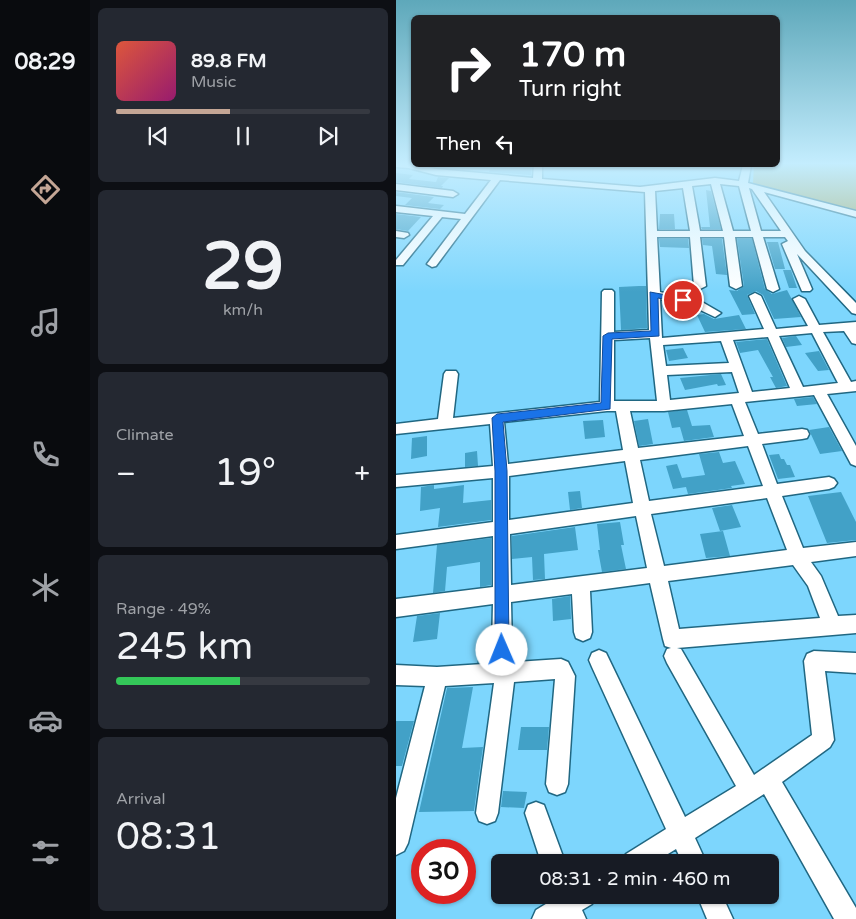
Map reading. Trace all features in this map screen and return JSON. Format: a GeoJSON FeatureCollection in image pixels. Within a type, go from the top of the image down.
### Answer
{"type":"FeatureCollection","features":[{"type":"Feature","properties":{"kind":"street"},"geometry":{"type":"LineString","coordinates":[[420,207],[439,214],[468,217]]}},
{"type":"Feature","properties":{"kind":"street"},"geometry":{"type":"LineString","coordinates":[[432,264],[476,207]]}},
{"type":"Feature","properties":{"kind":"street"},"geometry":{"type":"LineString","coordinates":[[650,207],[656,338],[664,406]]}},
{"type":"Feature","properties":{"kind":"street"},"geometry":{"type":"LineString","coordinates":[[690,207],[695,233],[700,286]]}},
{"type":"Feature","properties":{"kind":"street"},"geometry":{"type":"LineString","coordinates":[[722,207],[729,233],[736,286]]}},
{"type":"Feature","properties":{"kind":"street"},"geometry":{"type":"LineString","coordinates":[[750,207],[773,289]]}},
{"type":"Feature","properties":{"kind":"street"},"geometry":{"type":"LineString","coordinates":[[768,207],[785,234],[801,253],[856,310]]}},
{"type":"Feature","properties":{"kind":"street"},"geometry":{"type":"LineString","coordinates":[[831,207],[855,213]]}},
{"type":"Feature","properties":{"kind":"street"},"geometry":{"type":"LineString","coordinates":[[399,263],[439,214]]}},
{"type":"Feature","properties":{"kind":"street"},"geometry":{"type":"LineString","coordinates":[[651,234],[785,234]]}},
{"type":"Feature","properties":{"kind":"street"},"geometry":{"type":"LineString","coordinates":[[396,429],[606,406],[664,406],[852,386],[816,329],[802,294],[785,234]]}},
{"type":"Feature","properties":{"kind":"street"},"geometry":{"type":"LineString","coordinates":[[606,406],[608,292]]}},
{"type":"Feature","properties":{"kind":"street"},"geometry":{"type":"LineString","coordinates":[[654,294],[698,304],[716,313]]}},
{"type":"Feature","properties":{"kind":"street"},"geometry":{"type":"LineString","coordinates":[[755,296],[800,392]]}},
{"type":"Feature","properties":{"kind":"street"},"geometry":{"type":"LineString","coordinates":[[608,336],[656,338],[726,336],[852,326],[856,340]]}},
{"type":"Feature","properties":{"kind":"street"},"geometry":{"type":"LineString","coordinates":[[726,336],[736,367],[752,438],[771,490],[798,557],[815,582],[833,627]]}},
{"type":"Feature","properties":{"kind":"street"},"geometry":{"type":"LineString","coordinates":[[659,371],[736,367]]}},
{"type":"Feature","properties":{"kind":"street"},"geometry":{"type":"LineString","coordinates":[[445,423],[451,374]]}},
{"type":"Feature","properties":{"kind":"street"},"geometry":{"type":"LineString","coordinates":[[818,390],[856,460]]}},
{"type":"Feature","properties":{"kind":"street"},"geometry":{"type":"LineString","coordinates":[[622,406],[642,508],[672,639],[856,624]]}},
{"type":"Feature","properties":{"kind":"street"},"geometry":{"type":"LineString","coordinates":[[497,418],[501,471],[502,650]]}},
{"type":"Feature","properties":{"kind":"street"},"geometry":{"type":"LineString","coordinates":[[396,481],[501,471],[752,438],[802,434]]}},
{"type":"Feature","properties":{"kind":"street"},"geometry":{"type":"LineString","coordinates":[[396,542],[830,482]]}},
{"type":"Feature","properties":{"kind":"street"},"geometry":{"type":"LineString","coordinates":[[396,608],[856,549]]}},
{"type":"Feature","properties":{"kind":"street"},"geometry":{"type":"LineString","coordinates":[[581,584],[583,632]]}},
{"type":"Feature","properties":{"kind":"street"},"geometry":{"type":"LineString","coordinates":[[674,656],[848,919]]}},
{"type":"Feature","properties":{"kind":"street"},"geometry":{"type":"LineString","coordinates":[[599,660],[690,854]]}},
{"type":"Feature","properties":{"kind":"street"},"geometry":{"type":"LineString","coordinates":[[647,854],[759,784],[823,740],[814,661],[856,663]]}},
{"type":"Feature","properties":{"kind":"street"},"geometry":{"type":"LineString","coordinates":[[396,675],[437,677],[561,670],[564,672],[557,784]]}},
{"type":"Feature","properties":{"kind":"street"},"geometry":{"type":"LineString","coordinates":[[487,813],[504,674]]}},
{"type":"Feature","properties":{"kind":"street"},"geometry":{"type":"LineString","coordinates":[[396,843],[437,677]]}},
{"type":"Feature","properties":{"kind":"street"},"geometry":{"type":"LineString","coordinates":[[536,813],[550,854]]}},
{"type":"Feature","properties":{"kind":"street"},"geometry":{"type":"LineString","coordinates":[[545,919],[570,904]]}},
{"type":"Feature","properties":{"kind":"street"},"geometry":{"type":"LineString","coordinates":[[713,904],[720,919]]}},
{"type":"Feature","properties":{"kind":"shaded area"},"geometry":{"type":"Polygon","coordinates":[[[841,207],[856,207],[856,211],[841,207]]]}},
{"type":"Feature","properties":{"kind":"building"},"geometry":{"type":"Polygon","coordinates":[[[422,207],[442,207],[440,209],[422,207]]]}},
{"type":"Feature","properties":{"kind":"building"},"geometry":{"type":"Polygon","coordinates":[[[708,207],[715,207],[721,229],[702,229],[701,227],[710,227],[708,207]]]}},
{"type":"Feature","properties":{"kind":"building"},"geometry":{"type":"Polygon","coordinates":[[[396,214],[421,217],[408,231],[396,229],[396,214]]]}},
{"type":"Feature","properties":{"kind":"building"},"geometry":{"type":"Polygon","coordinates":[[[660,214],[674,214],[675,229],[659,229],[660,214]]]}},
{"type":"Feature","properties":{"kind":"building"},"geometry":{"type":"Polygon","coordinates":[[[659,239],[688,239],[689,248],[660,247],[659,239]]]}},
{"type":"Feature","properties":{"kind":"building"},"geometry":{"type":"Polygon","coordinates":[[[702,239],[722,239],[727,275],[716,274],[712,246],[703,245],[702,239]]]}},
{"type":"Feature","properties":{"kind":"building"},"geometry":{"type":"Polygon","coordinates":[[[737,239],[752,239],[765,289],[772,294],[787,290],[801,317],[774,319],[763,295],[756,291],[747,295],[755,314],[742,315],[729,290],[737,291],[744,286],[737,239]]]}},
{"type":"Feature","properties":{"kind":"building"},"geometry":{"type":"Polygon","coordinates":[[[767,242],[778,242],[785,269],[775,269],[767,242]]]}},
{"type":"Feature","properties":{"kind":"building"},"geometry":{"type":"Polygon","coordinates":[[[783,270],[791,270],[797,288],[789,288],[783,270]]]}},
{"type":"Feature","properties":{"kind":"building"},"geometry":{"type":"Polygon","coordinates":[[[646,286],[647,328],[621,330],[619,287],[646,286]]]}},
{"type":"Feature","properties":{"kind":"building"},"geometry":{"type":"Polygon","coordinates":[[[704,314],[714,319],[739,315],[746,329],[705,332],[697,315],[704,314]]]}},
{"type":"Feature","properties":{"kind":"building"},"geometry":{"type":"Polygon","coordinates":[[[796,336],[802,345],[786,347],[782,338],[796,336]]]}},
{"type":"Feature","properties":{"kind":"building"},"geometry":{"type":"Polygon","coordinates":[[[767,339],[787,386],[776,388],[770,377],[773,377],[758,350],[740,353],[736,342],[767,339]]]}},
{"type":"Feature","properties":{"kind":"building"},"geometry":{"type":"Polygon","coordinates":[[[683,348],[688,358],[669,361],[666,350],[683,348]]]}},
{"type":"Feature","properties":{"kind":"building"},"geometry":{"type":"Polygon","coordinates":[[[819,351],[829,370],[818,371],[805,353],[819,351]]]}},
{"type":"Feature","properties":{"kind":"building"},"geometry":{"type":"Polygon","coordinates":[[[721,374],[726,385],[718,386],[717,384],[685,390],[680,378],[721,374]]]}},
{"type":"Feature","properties":{"kind":"building"},"geometry":{"type":"Polygon","coordinates":[[[813,397],[817,404],[797,406],[794,399],[813,397]]]}},
{"type":"Feature","properties":{"kind":"building"},"geometry":{"type":"Polygon","coordinates":[[[687,410],[692,426],[710,425],[714,437],[684,441],[680,427],[672,428],[668,412],[687,410]]]}},
{"type":"Feature","properties":{"kind":"building"},"geometry":{"type":"Polygon","coordinates":[[[648,419],[653,444],[639,446],[634,421],[648,419]]]}},
{"type":"Feature","properties":{"kind":"building"},"geometry":{"type":"Polygon","coordinates":[[[603,420],[605,437],[585,439],[583,421],[603,420]]]}},
{"type":"Feature","properties":{"kind":"building"},"geometry":{"type":"Polygon","coordinates":[[[829,427],[842,451],[820,454],[809,430],[829,427]]]}},
{"type":"Feature","properties":{"kind":"building"},"geometry":{"type":"Polygon","coordinates":[[[427,436],[427,456],[411,459],[412,438],[427,436]]]}},
{"type":"Feature","properties":{"kind":"building"},"geometry":{"type":"Polygon","coordinates":[[[477,451],[478,466],[465,467],[465,453],[477,451]]]}},
{"type":"Feature","properties":{"kind":"building"},"geometry":{"type":"Polygon","coordinates":[[[719,452],[723,463],[735,461],[745,484],[731,486],[732,488],[688,494],[686,487],[673,489],[666,466],[677,464],[682,478],[705,475],[699,454],[719,452]]]}},
{"type":"Feature","properties":{"kind":"building"},"geometry":{"type":"Polygon","coordinates":[[[779,454],[787,465],[790,465],[795,477],[778,479],[769,455],[779,454]]]}},
{"type":"Feature","properties":{"kind":"building"},"geometry":{"type":"Polygon","coordinates":[[[434,485],[434,489],[464,485],[463,503],[491,500],[491,520],[438,527],[440,508],[420,511],[421,487],[434,485]]]}},
{"type":"Feature","properties":{"kind":"building"},"geometry":{"type":"Polygon","coordinates":[[[580,491],[582,508],[570,510],[568,492],[580,491]]]}},
{"type":"Feature","properties":{"kind":"building"},"geometry":{"type":"Polygon","coordinates":[[[841,492],[856,522],[856,540],[827,543],[808,496],[841,492]]]}},
{"type":"Feature","properties":{"kind":"building"},"geometry":{"type":"Polygon","coordinates":[[[732,505],[741,527],[720,531],[712,508],[732,505]]]}},
{"type":"Feature","properties":{"kind":"building"},"geometry":{"type":"Polygon","coordinates":[[[620,522],[624,545],[621,545],[626,569],[602,572],[598,550],[600,550],[597,524],[620,522]]]}},
{"type":"Feature","properties":{"kind":"building"},"geometry":{"type":"Polygon","coordinates":[[[575,527],[578,550],[544,554],[545,579],[533,580],[532,557],[512,559],[512,536],[575,527]]]}},
{"type":"Feature","properties":{"kind":"building"},"geometry":{"type":"Polygon","coordinates":[[[723,531],[730,556],[706,558],[700,534],[723,531]]]}},
{"type":"Feature","properties":{"kind":"building"},"geometry":{"type":"Polygon","coordinates":[[[491,538],[491,585],[480,587],[480,562],[447,567],[445,591],[433,593],[437,545],[491,538]]]}},
{"type":"Feature","properties":{"kind":"building"},"geometry":{"type":"Polygon","coordinates":[[[570,596],[571,619],[553,621],[552,599],[570,596]]]}},
{"type":"Feature","properties":{"kind":"building"},"geometry":{"type":"Polygon","coordinates":[[[440,613],[437,639],[413,642],[417,616],[440,613]]]}},
{"type":"Feature","properties":{"kind":"building"},"geometry":{"type":"Polygon","coordinates":[[[480,645],[490,645],[493,657],[501,660],[506,659],[506,661],[477,663],[480,645]]]}},
{"type":"Feature","properties":{"kind":"building"},"geometry":{"type":"Polygon","coordinates":[[[473,687],[462,748],[483,747],[474,811],[419,812],[447,688],[473,687]]]}},
{"type":"Feature","properties":{"kind":"building"},"geometry":{"type":"Polygon","coordinates":[[[396,721],[414,721],[402,766],[396,766],[396,721]]]}},
{"type":"Feature","properties":{"kind":"building"},"geometry":{"type":"Polygon","coordinates":[[[521,727],[549,727],[547,750],[518,750],[521,727]]]}},
{"type":"Feature","properties":{"kind":"building"},"geometry":{"type":"Polygon","coordinates":[[[503,791],[527,792],[524,808],[501,807],[503,791]]]}},
{"type":"Feature","properties":{"kind":"route"},"geometry":{"type":"LineString","coordinates":[[502,650],[501,471],[497,418],[606,406],[608,336],[656,334],[654,294],[683,300]]}}]}
